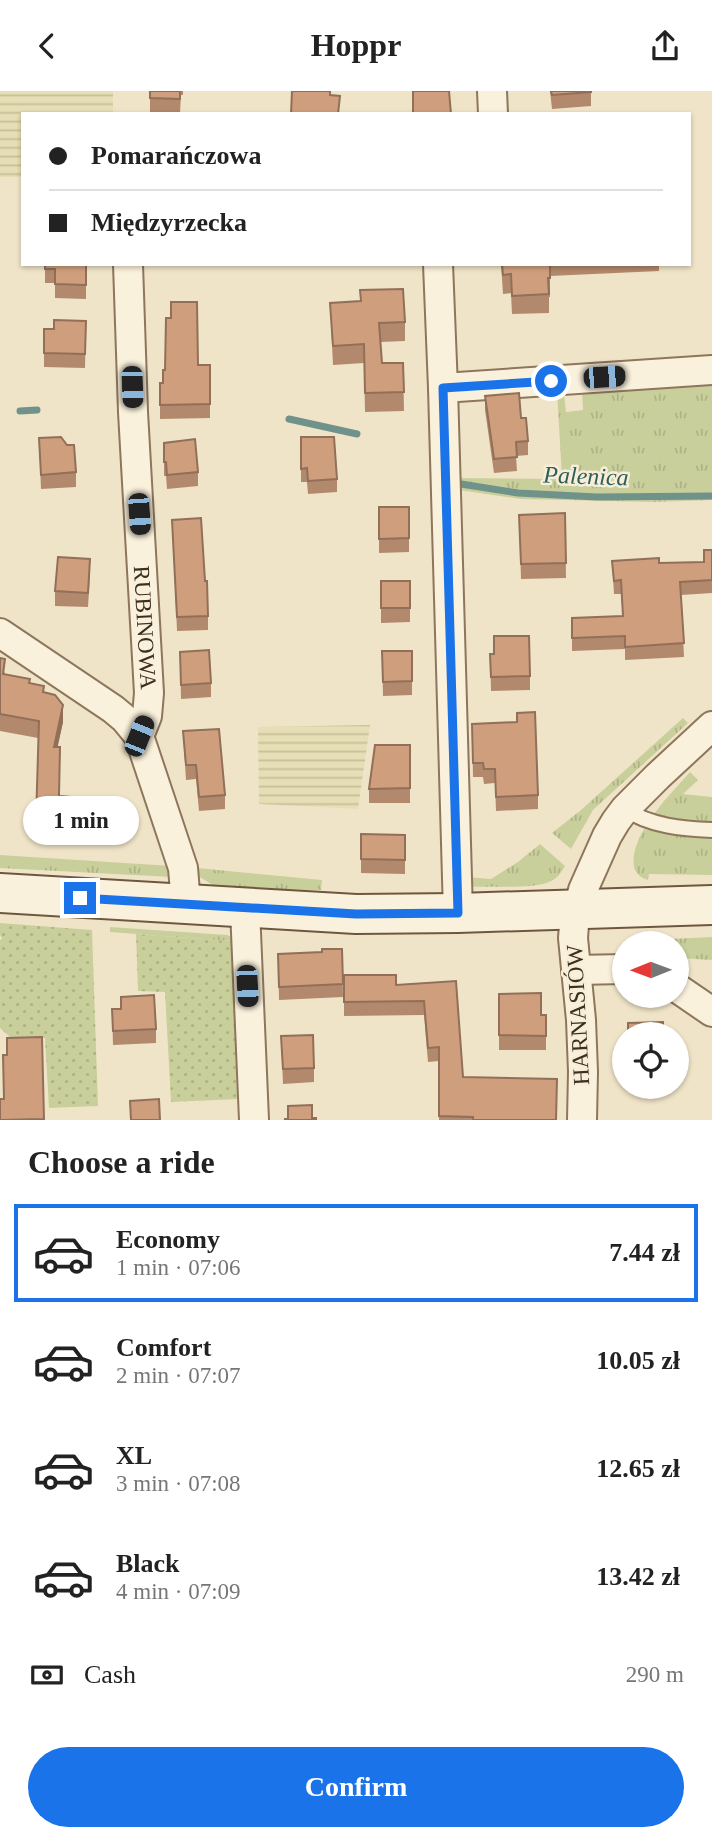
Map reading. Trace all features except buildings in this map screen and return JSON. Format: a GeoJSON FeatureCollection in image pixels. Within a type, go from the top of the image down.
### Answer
{"type":"FeatureCollection","features":[{"type":"Feature","properties":{"kind":"main road"},"geometry":{"type":"LineString","coordinates":[[0,893],[356,914],[712,905]]}},
{"type":"Feature","properties":{"kind":"street"},"geometry":{"type":"LineString","coordinates":[[492,91],[493,112]]}},
{"type":"Feature","properties":{"kind":"street","name":"RUBINOWA"},"geometry":{"type":"LineString","coordinates":[[128,266],[133,412],[149,693],[147,716],[139,736]]}},
{"type":"Feature","properties":{"kind":"street"},"geometry":{"type":"LineString","coordinates":[[438,266],[458,913]]}},
{"type":"Feature","properties":{"kind":"street"},"geometry":{"type":"LineString","coordinates":[[443,388],[712,370]]}},
{"type":"Feature","properties":{"kind":"street"},"geometry":{"type":"LineString","coordinates":[[0,633],[113,709],[139,736],[183,868],[186,904]]}},
{"type":"Feature","properties":{"kind":"street","name":"HARNASIÓW"},"geometry":{"type":"LineString","coordinates":[[582,1120],[583,1072],[573,938],[583,890],[607,836],[625,809],[712,726]]}},
{"type":"Feature","properties":{"kind":"street"},"geometry":{"type":"LineString","coordinates":[[245,909],[254,1120]]}},
{"type":"Feature","properties":{"kind":"street"},"geometry":{"type":"LineString","coordinates":[[576,970],[612,969]]}},
{"type":"Feature","properties":{"kind":"street"},"geometry":{"type":"LineString","coordinates":[[690,998],[712,1012]]}},
{"type":"Feature","properties":{"kind":"lane"},"geometry":{"type":"LineString","coordinates":[[625,809],[643,819],[682,828],[712,829]]}},
{"type":"Feature","properties":{"kind":"shaded area"},"geometry":{"type":"Polygon","coordinates":[[[0,91],[113,91],[113,112],[21,112],[21,177],[0,177],[0,91]]]}},
{"type":"Feature","properties":{"kind":"shaded area"},"geometry":{"type":"Polygon","coordinates":[[[370,725],[358,809],[259,804],[258,727],[370,725]]]}},
{"type":"Feature","properties":{"kind":"green space"},"geometry":{"type":"Polygon","coordinates":[[[712,375],[712,500],[652,502],[521,499],[459,490],[451,478],[562,479],[557,390],[561,389],[564,394],[566,412],[583,410],[582,393],[588,383],[712,375]]]}},
{"type":"Feature","properties":{"kind":"green space"},"geometry":{"type":"Polygon","coordinates":[[[683,718],[688,723],[593,810],[571,849],[552,833],[581,810],[683,718]]]}},
{"type":"Feature","properties":{"kind":"green space"},"geometry":{"type":"Polygon","coordinates":[[[690,772],[698,780],[683,794],[712,797],[712,824],[685,823],[654,814],[690,772]]]}},
{"type":"Feature","properties":{"kind":"green space"},"geometry":{"type":"Polygon","coordinates":[[[644,829],[681,836],[712,835],[712,875],[649,874],[648,880],[641,877],[636,872],[634,858],[637,842],[644,829]]]}},
{"type":"Feature","properties":{"kind":"green space"},"geometry":{"type":"Polygon","coordinates":[[[540,844],[565,866],[552,881],[533,886],[468,887],[467,877],[491,879],[540,844]]]}},
{"type":"Feature","properties":{"kind":"green space"},"geometry":{"type":"Polygon","coordinates":[[[0,855],[172,866],[172,877],[0,868],[0,855]]]}},
{"type":"Feature","properties":{"kind":"green space"},"geometry":{"type":"Polygon","coordinates":[[[197,868],[322,880],[321,890],[278,891],[213,885],[198,876],[197,868]]]}},
{"type":"Feature","properties":{"kind":"green space"},"geometry":{"type":"Polygon","coordinates":[[[0,923],[92,930],[98,1106],[49,1108],[45,1038],[12,1039],[0,1028],[0,923]]]}},
{"type":"Feature","properties":{"kind":"green space"},"geometry":{"type":"Polygon","coordinates":[[[110,927],[232,937],[239,1099],[230,941],[110,932],[110,927]]]}},
{"type":"Feature","properties":{"kind":"green space"},"geometry":{"type":"Polygon","coordinates":[[[136,934],[231,941],[239,1099],[171,1102],[165,992],[138,991],[136,934]]]}},
{"type":"Feature","properties":{"kind":"green space"},"geometry":{"type":"Polygon","coordinates":[[[712,937],[712,960],[690,959],[690,938],[712,937]]]}},
{"type":"Feature","properties":{"kind":"waterway","name":"Palenica"},"geometry":{"type":"LineString","coordinates":[[20,411],[37,410]]}},
{"type":"Feature","properties":{"kind":"waterway","name":"Palenica"},"geometry":{"type":"LineString","coordinates":[[289,419],[357,434]]}},
{"type":"Feature","properties":{"kind":"waterway","name":"Palenica"},"geometry":{"type":"LineString","coordinates":[[461,484],[518,493],[597,497],[712,496]]}},
{"type":"Feature","properties":{"kind":"route"},"geometry":{"type":"LineString","coordinates":[[80,898],[356,914],[458,913],[443,388],[551,381]]}}]}
